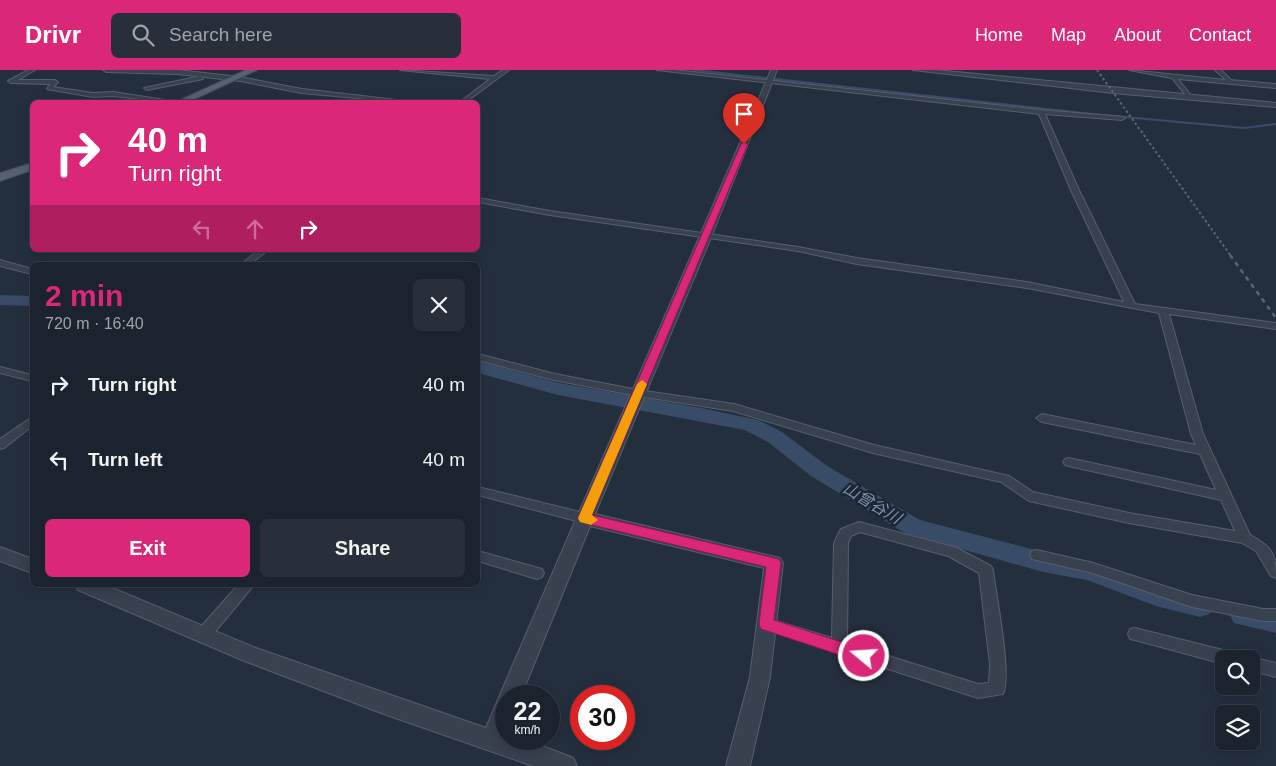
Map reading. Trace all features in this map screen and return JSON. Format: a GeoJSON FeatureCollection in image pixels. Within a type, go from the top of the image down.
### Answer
{"type":"FeatureCollection","features":[{"type":"Feature","properties":{"kind":"main road"},"geometry":{"type":"LineString","coordinates":[[186,100],[253,70]]}},
{"type":"Feature","properties":{"kind":"main road"},"geometry":{"type":"LineString","coordinates":[[0,177],[30,167]]}},
{"type":"Feature","properties":{"kind":"street"},"geometry":{"type":"LineString","coordinates":[[32,70],[11,81],[54,82],[49,88],[93,95],[114,94],[156,100]]}},
{"type":"Feature","properties":{"kind":"street"},"geometry":{"type":"LineString","coordinates":[[106,70],[139,70],[208,76],[302,91],[391,100]]}},
{"type":"Feature","properties":{"kind":"street"},"geometry":{"type":"LineString","coordinates":[[139,70],[149,80],[144,98],[147,99]]}},
{"type":"Feature","properties":{"kind":"street"},"geometry":{"type":"LineString","coordinates":[[403,70],[496,78]]}},
{"type":"Feature","properties":{"kind":"street"},"geometry":{"type":"LineString","coordinates":[[466,100],[506,70]]}},
{"type":"Feature","properties":{"kind":"street"},"geometry":{"type":"LineString","coordinates":[[660,70],[1042,112],[1122,118]]}},
{"type":"Feature","properties":{"kind":"street"},"geometry":{"type":"LineString","coordinates":[[515,685],[584,518],[707,236],[774,70]]}},
{"type":"Feature","properties":{"kind":"street"},"geometry":{"type":"LineString","coordinates":[[916,70],[1276,105]]}},
{"type":"Feature","properties":{"kind":"street"},"geometry":{"type":"LineString","coordinates":[[1132,70],[1174,77],[1229,80],[1276,86]]}},
{"type":"Feature","properties":{"kind":"street"},"geometry":{"type":"LineString","coordinates":[[1218,70],[1229,80]]}},
{"type":"Feature","properties":{"kind":"street"},"geometry":{"type":"LineString","coordinates":[[147,88],[208,76]]}},
{"type":"Feature","properties":{"kind":"street"},"geometry":{"type":"LineString","coordinates":[[1174,77],[1190,98]]}},
{"type":"Feature","properties":{"kind":"street"},"geometry":{"type":"LineString","coordinates":[[1042,112],[1074,188],[1131,306]]}},
{"type":"Feature","properties":{"kind":"street"},"geometry":{"type":"LineString","coordinates":[[480,200],[550,213],[798,249],[857,261],[1027,285],[1131,306],[1276,326]]}},
{"type":"Feature","properties":{"kind":"street"},"geometry":{"type":"LineString","coordinates":[[248,262],[261,252]]}},
{"type":"Feature","properties":{"kind":"street"},"geometry":{"type":"LineString","coordinates":[[0,263],[30,271]]}},
{"type":"Feature","properties":{"kind":"street"},"geometry":{"type":"LineString","coordinates":[[1163,311],[1197,434],[1244,538]]}},
{"type":"Feature","properties":{"kind":"street"},"geometry":{"type":"LineString","coordinates":[[480,358],[554,376],[635,400],[734,408],[873,449],[1005,479],[1028,496],[1129,518],[1244,538],[1261,547],[1276,572]]}},
{"type":"Feature","properties":{"kind":"street"},"geometry":{"type":"LineString","coordinates":[[0,370],[30,378]]}},
{"type":"Feature","properties":{"kind":"street"},"geometry":{"type":"LineString","coordinates":[[1042,418],[1204,451]]}},
{"type":"Feature","properties":{"kind":"street"},"geometry":{"type":"LineString","coordinates":[[0,446],[30,423]]}},
{"type":"Feature","properties":{"kind":"street"},"geometry":{"type":"LineString","coordinates":[[1069,462],[1225,496]]}},
{"type":"Feature","properties":{"kind":"street"},"geometry":{"type":"LineString","coordinates":[[480,492],[774,563],[760,676],[738,766]]}},
{"type":"Feature","properties":{"kind":"street"},"geometry":{"type":"LineString","coordinates":[[766,624],[839,648],[978,691],[997,690],[998,664],[986,570],[952,552],[882,532],[859,527],[846,533],[841,543],[839,648]]}},
{"type":"Feature","properties":{"kind":"street"},"geometry":{"type":"LineString","coordinates":[[0,554],[30,565]]}},
{"type":"Feature","properties":{"kind":"street"},"geometry":{"type":"LineString","coordinates":[[1037,556],[1093,568],[1192,601],[1263,615],[1276,615]]}},
{"type":"Feature","properties":{"kind":"street"},"geometry":{"type":"LineString","coordinates":[[480,557],[537,573]]}},
{"type":"Feature","properties":{"kind":"street"},"geometry":{"type":"LineString","coordinates":[[90,587],[250,654],[384,704],[565,766]]}},
{"type":"Feature","properties":{"kind":"street"},"geometry":{"type":"LineString","coordinates":[[204,634],[245,587]]}},
{"type":"Feature","properties":{"kind":"street"},"geometry":{"type":"LineString","coordinates":[[1135,634],[1215,655]]}},
{"type":"Feature","properties":{"kind":"street"},"geometry":{"type":"LineString","coordinates":[[1260,666],[1276,670]]}},
{"type":"Feature","properties":{"kind":"street"},"geometry":{"type":"LineString","coordinates":[[492,740],[495,733]]}},
{"type":"Feature","properties":{"kind":"waterway"},"geometry":{"type":"LineString","coordinates":[[694,70],[1092,114],[1244,128],[1276,124]]}},
{"type":"Feature","properties":{"kind":"waterway","name":"山曾谷川"},"geometry":{"type":"LineString","coordinates":[[0,300],[30,301]]}},
{"type":"Feature","properties":{"kind":"waterway","name":"山曾谷川"},"geometry":{"type":"LineString","coordinates":[[480,368],[558,389],[701,414],[751,425],[775,437],[819,471],[913,527],[1043,562],[1090,571],[1156,596],[1200,606]]}},
{"type":"Feature","properties":{"kind":"waterway","name":"山曾谷川"},"geometry":{"type":"LineString","coordinates":[[1243,615],[1276,622]]}},
{"type":"Feature","properties":{"kind":"railway"},"geometry":{"type":"LineString","coordinates":[[1097,70],[1231,256]]}},
{"type":"Feature","properties":{"kind":"railway"},"geometry":{"type":"LineString","coordinates":[[1230,255],[1276,318]]}},
{"type":"Feature","properties":{"kind":"slow traffic"},"geometry":{"type":"LineString","coordinates":[[591,520],[584,518],[642,384]]}},
{"type":"Feature","properties":{"kind":"route"},"geometry":{"type":"LineString","coordinates":[[744,144],[707,236],[584,518],[774,563],[766,624],[864,656]]}}]}
